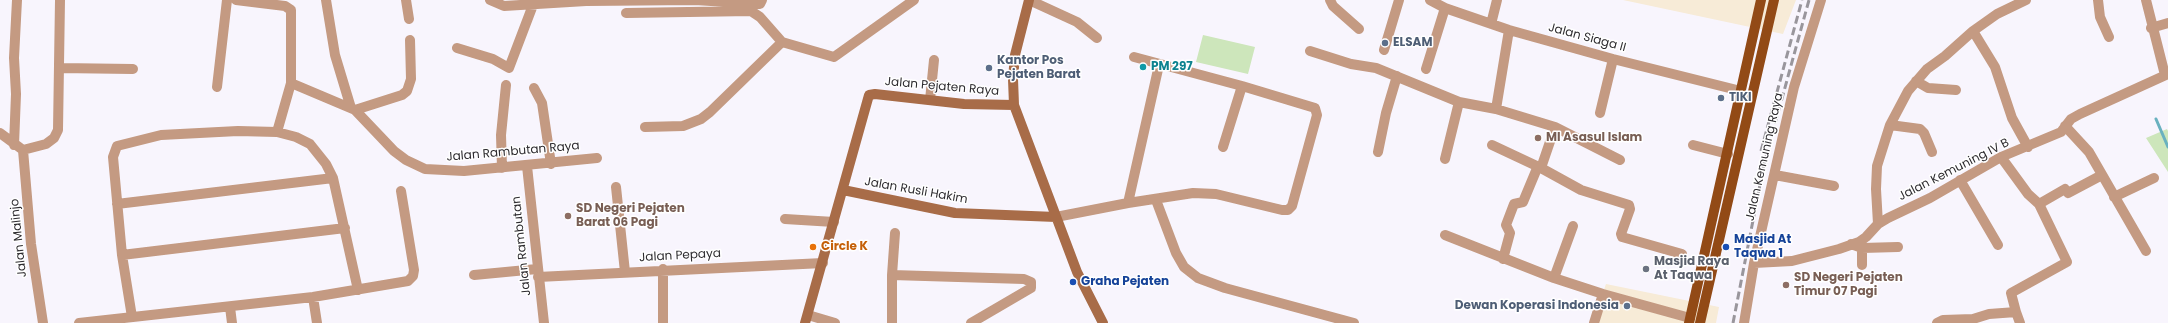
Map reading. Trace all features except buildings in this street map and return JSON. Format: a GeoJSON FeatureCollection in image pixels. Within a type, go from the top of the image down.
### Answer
{"type":"FeatureCollection","features":[{"type":"Feature","properties":{"kind":"main road"},"geometry":{"type":"LineString","coordinates":[[1688,319],[1721,152],[1761,0]]}},
{"type":"Feature","properties":{"kind":"main road"},"geometry":{"type":"LineString","coordinates":[[1700,323],[1774,0]]}},
{"type":"Feature","properties":{"kind":"street","name":"Jalan Malinjo"},"geometry":{"type":"LineString","coordinates":[[17,0],[14,58],[19,147],[31,244],[43,323]]}},
{"type":"Feature","properties":{"kind":"street"},"geometry":{"type":"LineString","coordinates":[[0,133],[19,147],[46,144],[54,138],[58,130],[60,0]]}},
{"type":"Feature","properties":{"kind":"street"},"geometry":{"type":"LineString","coordinates":[[217,87],[227,0]]}},
{"type":"Feature","properties":{"kind":"street"},"geometry":{"type":"LineString","coordinates":[[236,0],[286,3],[291,10],[291,83],[277,132]]}},
{"type":"Feature","properties":{"kind":"street"},"geometry":{"type":"LineString","coordinates":[[326,0],[336,55],[353,109],[402,95],[408,91],[411,79],[410,40]]}},
{"type":"Feature","properties":{"kind":"street"},"geometry":{"type":"LineString","coordinates":[[406,0],[409,19]]}},
{"type":"Feature","properties":{"kind":"street"},"geometry":{"type":"LineString","coordinates":[[490,0],[504,3],[533,5],[586,0],[695,0],[760,4],[762,0]]}},
{"type":"Feature","properties":{"kind":"street"},"geometry":{"type":"LineString","coordinates":[[626,13],[750,11],[760,17],[782,42],[834,57],[914,0]]}},
{"type":"Feature","properties":{"kind":"street"},"geometry":{"type":"LineString","coordinates":[[1014,105],[1013,79],[1015,55],[1029,0],[1077,22],[1097,38]]}},
{"type":"Feature","properties":{"kind":"street"},"geometry":{"type":"LineString","coordinates":[[1330,0],[1333,6],[1359,29]]}},
{"type":"Feature","properties":{"kind":"street"},"geometry":{"type":"LineString","coordinates":[[1384,50],[1399,0]]}},
{"type":"Feature","properties":{"kind":"street","name":"Jalan Siaga II"},"geometry":{"type":"LineString","coordinates":[[1430,0],[1445,8],[1509,30],[1613,59],[1738,90]]}},
{"type":"Feature","properties":{"kind":"street"},"geometry":{"type":"LineString","coordinates":[[1491,24],[1497,0]]}},
{"type":"Feature","properties":{"kind":"street","name":"Jalan Kemuning Raya"},"geometry":{"type":"LineString","coordinates":[[1744,323],[1754,263],[1794,86],[1821,0]]}},
{"type":"Feature","properties":{"kind":"street"},"geometry":{"type":"LineString","coordinates":[[1878,224],[1876,189],[1877,166],[1890,125],[1908,91],[1927,69],[1945,56],[1973,31],[1997,14],[2026,0]]}},
{"type":"Feature","properties":{"kind":"street"},"geometry":{"type":"LineString","coordinates":[[2098,0],[2100,16],[2110,37]]}},
{"type":"Feature","properties":{"kind":"street"},"geometry":{"type":"LineString","coordinates":[[2146,0],[2151,28],[2166,74]]}},
{"type":"Feature","properties":{"kind":"street"},"geometry":{"type":"LineString","coordinates":[[458,48],[493,59],[509,68],[533,5]]}},
{"type":"Feature","properties":{"kind":"street"},"geometry":{"type":"LineString","coordinates":[[1426,69],[1445,8]]}},
{"type":"Feature","properties":{"kind":"street"},"geometry":{"type":"LineString","coordinates":[[2151,28],[2168,24]]}},
{"type":"Feature","properties":{"kind":"street"},"geometry":{"type":"LineString","coordinates":[[1496,109],[1509,30]]}},
{"type":"Feature","properties":{"kind":"street"},"geometry":{"type":"LineString","coordinates":[[1973,31],[1996,70],[2012,118],[2028,147]]}},
{"type":"Feature","properties":{"kind":"street"},"geometry":{"type":"LineString","coordinates":[[645,127],[683,126],[700,119],[710,112],[782,42]]}},
{"type":"Feature","properties":{"kind":"street"},"geometry":{"type":"LineString","coordinates":[[1310,51],[1351,64],[1376,68],[1459,102],[1496,109],[1554,127],[1620,160]]}},
{"type":"Feature","properties":{"kind":"street"},"geometry":{"type":"LineString","coordinates":[[1056,217],[1128,203],[1204,193],[1248,200],[1282,210],[1288,210],[1292,206],[1317,116],[1316,110],[1312,106],[1134,57]]}},
{"type":"Feature","properties":{"kind":"street"},"geometry":{"type":"LineString","coordinates":[[1600,113],[1613,59]]}},
{"type":"Feature","properties":{"kind":"street"},"geometry":{"type":"LineString","coordinates":[[930,100],[934,60]]}},
{"type":"Feature","properties":{"kind":"street"},"geometry":{"type":"LineString","coordinates":[[1128,203],[1159,65]]}},
{"type":"Feature","properties":{"kind":"street"},"geometry":{"type":"LineString","coordinates":[[60,68],[133,69]]}},
{"type":"Feature","properties":{"kind":"street","name":"Jalan Kemuning IV B"},"geometry":{"type":"LineString","coordinates":[[1754,263],[1792,261],[1839,250],[1866,237],[1878,224],[1930,198],[2001,157],[2061,132],[2071,119],[2080,114],[2166,74]]}},
{"type":"Feature","properties":{"kind":"street"},"geometry":{"type":"LineString","coordinates":[[1378,152],[1386,113],[1397,76]]}},
{"type":"Feature","properties":{"kind":"street"},"geometry":{"type":"LineString","coordinates":[[1916,81],[1928,88],[1956,90]]}},
{"type":"Feature","properties":{"kind":"street","name":"Jalan Rambutan Raya"},"geometry":{"type":"LineString","coordinates":[[291,83],[353,109],[394,151],[415,165],[434,171],[449,172],[502,168],[597,158]]}},
{"type":"Feature","properties":{"kind":"street"},"geometry":{"type":"LineString","coordinates":[[502,168],[501,135],[506,85]]}},
{"type":"Feature","properties":{"kind":"street"},"geometry":{"type":"LineString","coordinates":[[1223,147],[1242,86]]}},
{"type":"Feature","properties":{"kind":"street"},"geometry":{"type":"LineString","coordinates":[[534,88],[542,103],[547,164]]}},
{"type":"Feature","properties":{"kind":"street","name":"Jalan Pejaten Raya"},"geometry":{"type":"LineString","coordinates":[[807,321],[870,95],[875,94],[964,104],[1014,105],[1077,272],[1103,323]]}},
{"type":"Feature","properties":{"kind":"street"},"geometry":{"type":"LineString","coordinates":[[1445,159],[1459,102]]}},
{"type":"Feature","properties":{"kind":"street"},"geometry":{"type":"LineString","coordinates":[[536,104],[547,164]]}},
{"type":"Feature","properties":{"kind":"street"},"geometry":{"type":"LineString","coordinates":[[1890,125],[1920,129],[1924,133],[1932,152]]}},
{"type":"Feature","properties":{"kind":"street"},"geometry":{"type":"LineString","coordinates":[[2065,126],[2089,152],[2114,198],[2146,251]]}},
{"type":"Feature","properties":{"kind":"street"},"geometry":{"type":"LineString","coordinates":[[1503,259],[1510,233],[1506,225],[1514,204],[1523,202],[1540,167],[1554,127]]}},
{"type":"Feature","properties":{"kind":"street"},"geometry":{"type":"LineString","coordinates":[[132,316],[122,255],[113,157],[117,146],[161,135],[238,131],[277,132],[296,137],[310,144],[326,164],[333,178],[358,290]]}},
{"type":"Feature","properties":{"kind":"street"},"geometry":{"type":"LineString","coordinates":[[1492,145],[1540,167],[1581,190],[1629,205],[1630,209],[1621,234],[1622,237],[1682,254]]}},
{"type":"Feature","properties":{"kind":"street"},"geometry":{"type":"LineString","coordinates":[[1693,145],[1721,152]]}},
{"type":"Feature","properties":{"kind":"street"},"geometry":{"type":"LineString","coordinates":[[2001,157],[2028,194],[2039,204],[2067,262],[2012,292],[2010,295],[2020,323]]}},
{"type":"Feature","properties":{"kind":"street","name":"Jalan Rambutan"},"geometry":{"type":"LineString","coordinates":[[527,166],[544,323]]}},
{"type":"Feature","properties":{"kind":"street"},"geometry":{"type":"LineString","coordinates":[[1775,175],[1834,186]]}},
{"type":"Feature","properties":{"kind":"street"},"geometry":{"type":"LineString","coordinates":[[2039,204],[2065,189],[2068,193],[2102,175]]}},
{"type":"Feature","properties":{"kind":"street"},"geometry":{"type":"LineString","coordinates":[[117,204],[333,178]]}},
{"type":"Feature","properties":{"kind":"street"},"geometry":{"type":"LineString","coordinates":[[2114,198],[2154,178]]}},
{"type":"Feature","properties":{"kind":"street"},"geometry":{"type":"LineString","coordinates":[[1960,180],[1998,245]]}},
{"type":"Feature","properties":{"kind":"street"},"geometry":{"type":"LineString","coordinates":[[616,187],[625,272]]}},
{"type":"Feature","properties":{"kind":"street","name":"Jalan Rusli Hakim"},"geometry":{"type":"LineString","coordinates":[[843,190],[955,213],[1056,217]]}},
{"type":"Feature","properties":{"kind":"street"},"geometry":{"type":"LineString","coordinates":[[79,323],[313,297],[405,282],[413,276],[414,270],[401,191]]}},
{"type":"Feature","properties":{"kind":"street"},"geometry":{"type":"LineString","coordinates":[[1156,200],[1176,253],[1184,267],[1198,278],[1225,288],[1354,323]]}},
{"type":"Feature","properties":{"kind":"street"},"geometry":{"type":"LineString","coordinates":[[784,219],[834,222]]}},
{"type":"Feature","properties":{"kind":"street"},"geometry":{"type":"LineString","coordinates":[[1554,278],[1573,226]]}},
{"type":"Feature","properties":{"kind":"street"},"geometry":{"type":"LineString","coordinates":[[122,255],[345,228]]}},
{"type":"Feature","properties":{"kind":"street"},"geometry":{"type":"LineString","coordinates":[[892,323],[892,276],[896,233]]}},
{"type":"Feature","properties":{"kind":"street"},"geometry":{"type":"LineString","coordinates":[[1445,235],[1554,278],[1603,294],[1672,312],[1688,319]]}},
{"type":"Feature","properties":{"kind":"street"},"geometry":{"type":"LineString","coordinates":[[1851,244],[1862,248],[1898,247]]}},
{"type":"Feature","properties":{"kind":"street"},"geometry":{"type":"LineString","coordinates":[[1862,248],[1862,265]]}},
{"type":"Feature","properties":{"kind":"street","name":"Jalan Pepaya"},"geometry":{"type":"LineString","coordinates":[[474,275],[625,272],[823,263]]}},
{"type":"Feature","properties":{"kind":"street"},"geometry":{"type":"LineString","coordinates":[[663,270],[663,323]]}},
{"type":"Feature","properties":{"kind":"street"},"geometry":{"type":"LineString","coordinates":[[892,276],[1024,279],[1031,282],[1031,288],[971,323]]}},
{"type":"Feature","properties":{"kind":"street"},"geometry":{"type":"LineString","coordinates":[[1594,323],[1603,294]]}},
{"type":"Feature","properties":{"kind":"street"},"geometry":{"type":"LineString","coordinates":[[313,297],[317,323]]}},
{"type":"Feature","properties":{"kind":"street"},"geometry":{"type":"LineString","coordinates":[[230,307],[232,323]]}},
{"type":"Feature","properties":{"kind":"street"},"geometry":{"type":"LineString","coordinates":[[1937,323],[1943,320],[1973,320],[1989,314],[2016,312]]}},
{"type":"Feature","properties":{"kind":"street"},"geometry":{"type":"LineString","coordinates":[[807,321],[835,323]]}},
{"type":"Feature","properties":{"kind":"shaded area"},"geometry":{"type":"Polygon","coordinates":[[[1623,0],[1796,0],[1783,34],[1623,0]]]}},
{"type":"Feature","properties":{"kind":"shaded area"},"geometry":{"type":"Polygon","coordinates":[[[1606,284],[1719,307],[1716,323],[1592,323],[1606,284]]]}},
{"type":"Feature","properties":{"kind":"green space"},"geometry":{"type":"Polygon","coordinates":[[[1203,35],[1255,47],[1248,74],[1196,62],[1203,35]]]}},
{"type":"Feature","properties":{"kind":"green space"},"geometry":{"type":"Polygon","coordinates":[[[2167,129],[2168,131],[2168,172],[2146,138],[2167,129]]]}},
{"type":"Feature","properties":{"kind":"waterway"},"geometry":{"type":"LineString","coordinates":[[2156,119],[2168,147]]}},
{"type":"Feature","properties":{"kind":"railway"},"geometry":{"type":"LineString","coordinates":[[1761,151],[1802,0]]}},
{"type":"Feature","properties":{"kind":"railway"},"geometry":{"type":"LineString","coordinates":[[1733,323],[1764,164],[1809,0]]}},
{"type":"Feature","properties":{"kind":"place","name":"ELSAM"},"geometry":{"type":"Point","coordinates":[1385,43]}},
{"type":"Feature","properties":{"kind":"place","name":"PM 297"},"geometry":{"type":"Point","coordinates":[1143,67]}},
{"type":"Feature","properties":{"kind":"place","name":"Kantor Pos Pejaten Barat"},"geometry":{"type":"Point","coordinates":[989,68]}},
{"type":"Feature","properties":{"kind":"place","name":"TIKI"},"geometry":{"type":"Point","coordinates":[1721,98]}},
{"type":"Feature","properties":{"kind":"place","name":"MI Asasul Islam"},"geometry":{"type":"Point","coordinates":[1538,138]}},
{"type":"Feature","properties":{"kind":"place","name":"SD Negeri Pejaten Barat 06 Pagi"},"geometry":{"type":"Point","coordinates":[568,216]}},
{"type":"Feature","properties":{"kind":"place","name":"Circle K"},"geometry":{"type":"Point","coordinates":[813,247]}},
{"type":"Feature","properties":{"kind":"place","name":"Masjid At Taqwa 1"},"geometry":{"type":"Point","coordinates":[1726,247]}},
{"type":"Feature","properties":{"kind":"place","name":"Masjid Raya At Taqwa"},"geometry":{"type":"Point","coordinates":[1646,269]}},
{"type":"Feature","properties":{"kind":"place","name":"Graha Pejaten"},"geometry":{"type":"Point","coordinates":[1073,282]}},
{"type":"Feature","properties":{"kind":"place","name":"SD Negeri Pejaten Timur 07 Pagi"},"geometry":{"type":"Point","coordinates":[1786,285]}},
{"type":"Feature","properties":{"kind":"place","name":"Dewan Koperasi Indonesia"},"geometry":{"type":"Point","coordinates":[1627,306]}}]}
